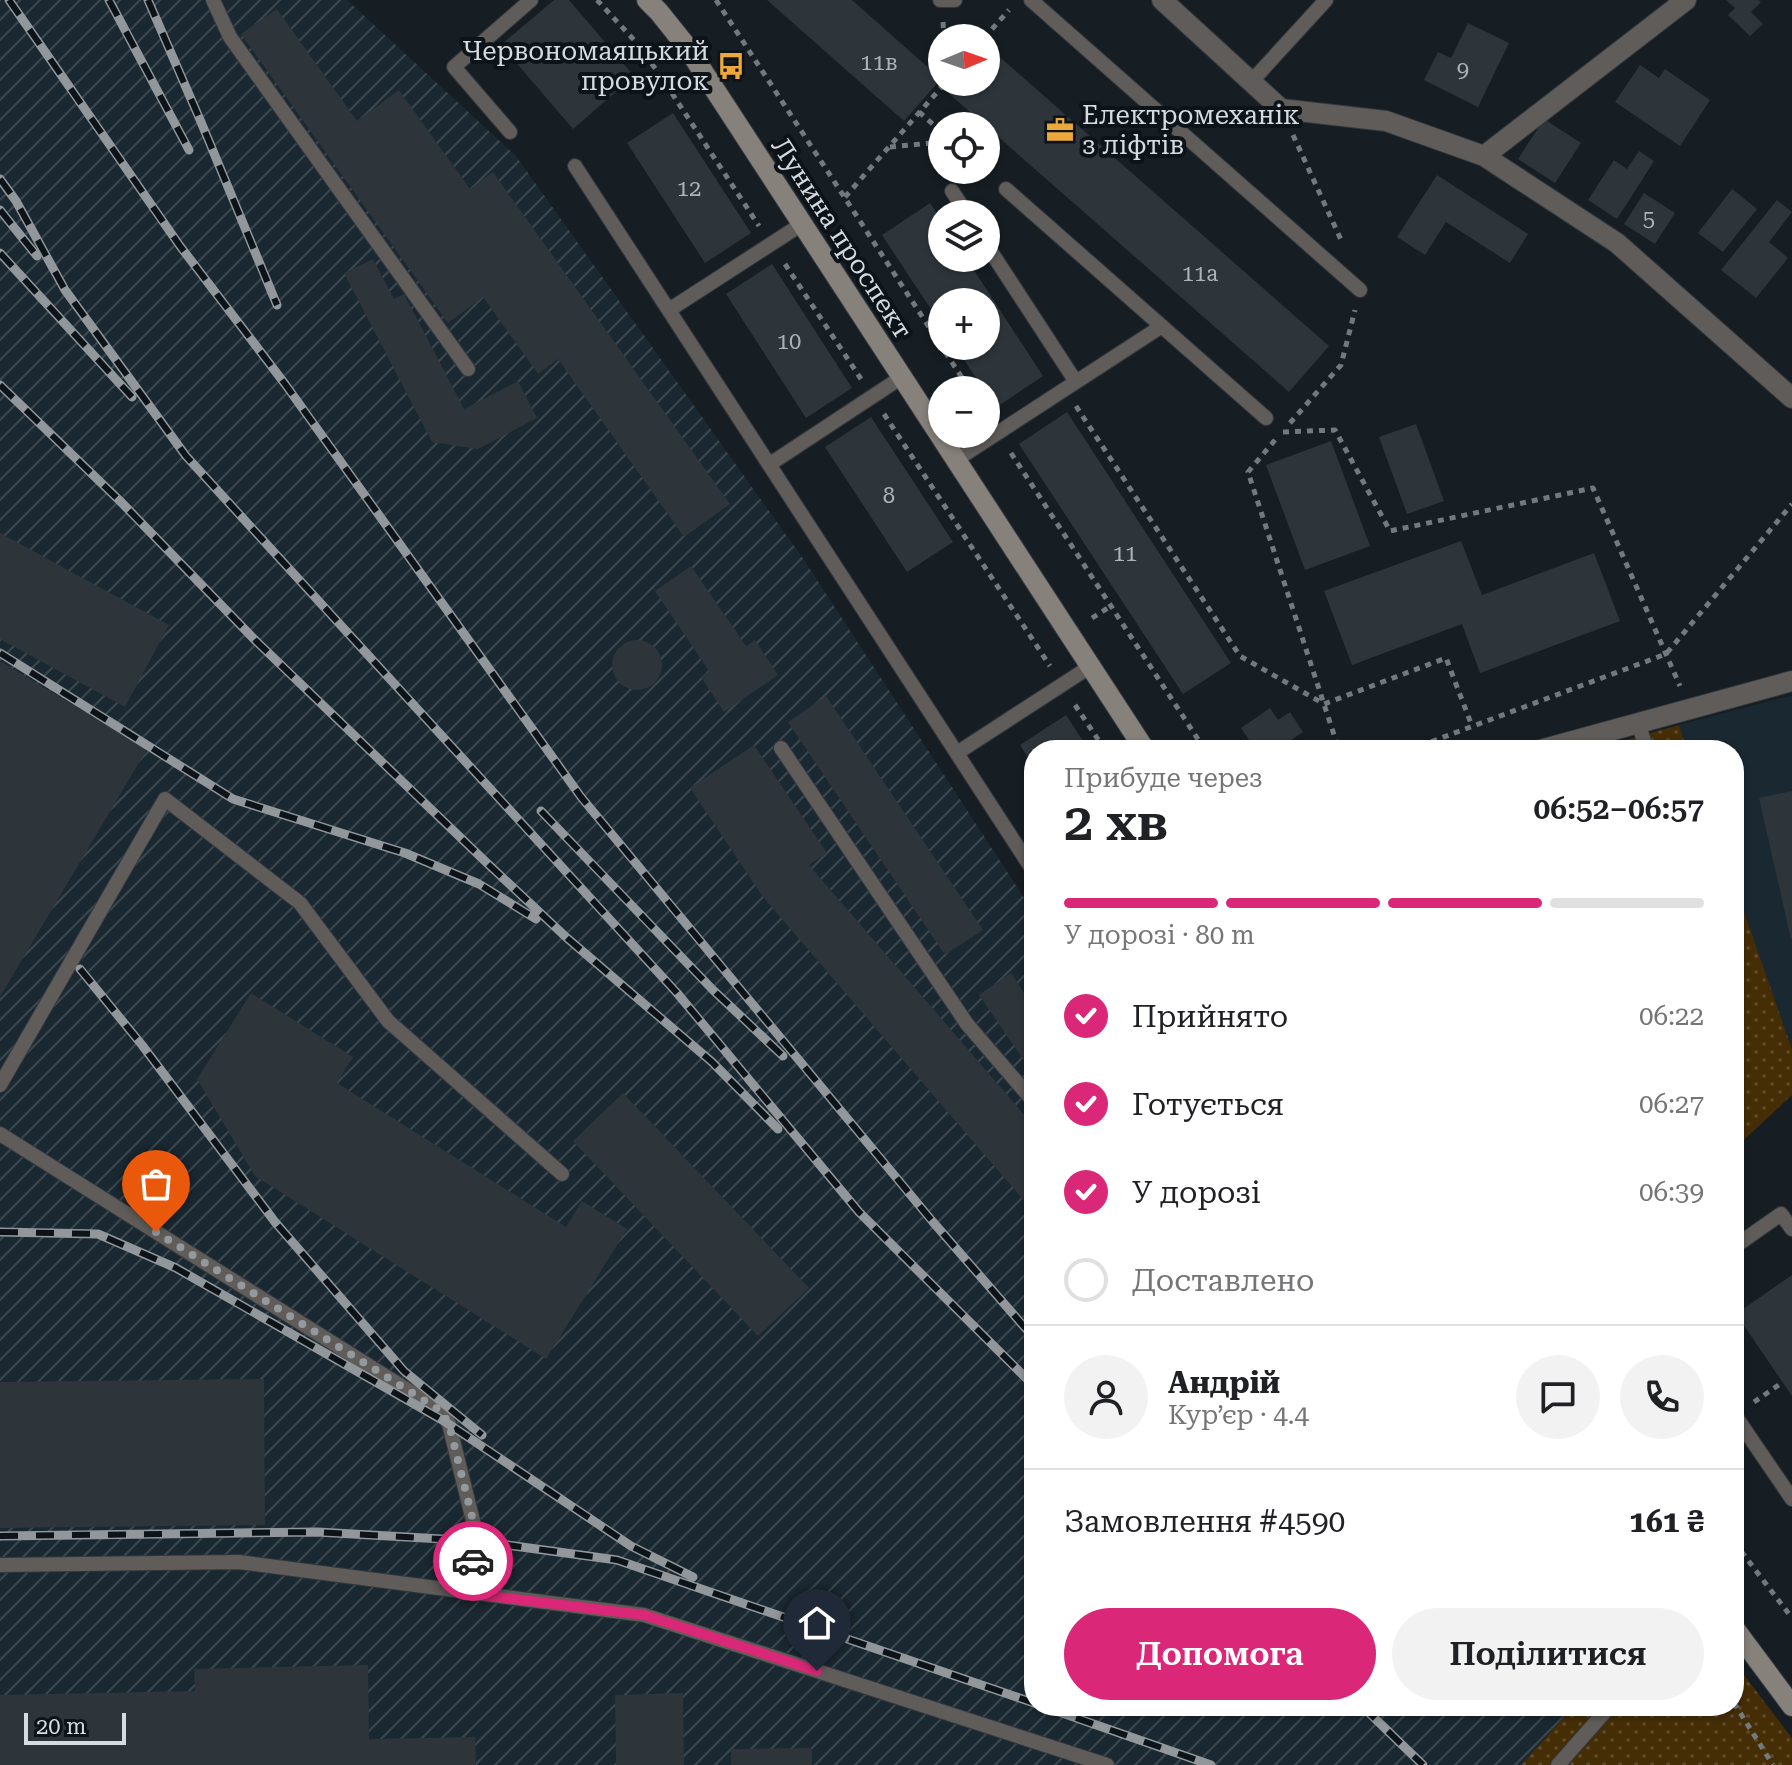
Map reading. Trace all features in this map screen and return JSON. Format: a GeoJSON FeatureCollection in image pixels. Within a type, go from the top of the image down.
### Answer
{"type":"FeatureCollection","features":[{"type":"Feature","properties":{"kind":"street"},"geometry":{"type":"LineString","coordinates":[[1162,0],[1281,109],[1386,121],[1484,156],[1617,243],[1792,398]]}},
{"type":"Feature","properties":{"kind":"street"},"geometry":{"type":"LineString","coordinates":[[1484,156],[1686,0]]}},
{"type":"Feature","properties":{"kind":"street","name":"Лунина проспект"},"geometry":{"type":"LineString","coordinates":[[659,4],[1139,740]]}},
{"type":"Feature","properties":{"kind":"street"},"geometry":{"type":"LineString","coordinates":[[1576,740],[1792,681]]}},
{"type":"Feature","properties":{"kind":"street"},"geometry":{"type":"LineString","coordinates":[[1744,1641],[1792,1706]]}},
{"type":"Feature","properties":{"kind":"lane"},"geometry":{"type":"LineString","coordinates":[[213,0],[230,37],[468,369]]}},
{"type":"Feature","properties":{"kind":"lane"},"geometry":{"type":"LineString","coordinates":[[510,132],[454,67],[531,0]]}},
{"type":"Feature","properties":{"kind":"lane"},"geometry":{"type":"LineString","coordinates":[[940,0],[955,0]]}},
{"type":"Feature","properties":{"kind":"lane"},"geometry":{"type":"LineString","coordinates":[[1031,0],[1360,290]]}},
{"type":"Feature","properties":{"kind":"lane"},"geometry":{"type":"LineString","coordinates":[[1251,82],[1326,0]]}},
{"type":"Feature","properties":{"kind":"lane"},"geometry":{"type":"LineString","coordinates":[[575,166],[1024,857]]}},
{"type":"Feature","properties":{"kind":"lane"},"geometry":{"type":"LineString","coordinates":[[1006,189],[1266,418]]}},
{"type":"Feature","properties":{"kind":"lane"},"geometry":{"type":"LineString","coordinates":[[952,191],[958,200]]}},
{"type":"Feature","properties":{"kind":"lane"},"geometry":{"type":"LineString","coordinates":[[669,310],[802,224]]}},
{"type":"Feature","properties":{"kind":"lane"},"geometry":{"type":"LineString","coordinates":[[1000,268],[1070,386]]}},
{"type":"Feature","properties":{"kind":"lane"},"geometry":{"type":"LineString","coordinates":[[1000,432],[1162,326]]}},
{"type":"Feature","properties":{"kind":"lane"},"geometry":{"type":"LineString","coordinates":[[770,464],[902,377]]}},
{"type":"Feature","properties":{"kind":"lane"},"geometry":{"type":"LineString","coordinates":[[956,460],[975,448]]}},
{"type":"Feature","properties":{"kind":"lane"},"geometry":{"type":"LineString","coordinates":[[957,753],[1091,666]]}},
{"type":"Feature","properties":{"kind":"lane"},"geometry":{"type":"LineString","coordinates":[[1638,723],[1644,740]]}},
{"type":"Feature","properties":{"kind":"lane"},"geometry":{"type":"LineString","coordinates":[[781,748],[967,1024],[1024,1090]]}},
{"type":"Feature","properties":{"kind":"lane"},"geometry":{"type":"LineString","coordinates":[[0,1085],[165,799],[300,903],[388,1021],[562,1174]]}},
{"type":"Feature","properties":{"kind":"lane"},"geometry":{"type":"LineString","coordinates":[[0,1134],[441,1411],[449,1424],[478,1541],[465,1593]]}},
{"type":"Feature","properties":{"kind":"lane"},"geometry":{"type":"LineString","coordinates":[[1744,1240],[1781,1214],[1792,1229]]}},
{"type":"Feature","properties":{"kind":"lane"},"geometry":{"type":"LineString","coordinates":[[1744,1429],[1792,1499]]}},
{"type":"Feature","properties":{"kind":"lane"},"geometry":{"type":"LineString","coordinates":[[0,1565],[239,1562],[644,1615],[1107,1765]]}},
{"type":"Feature","properties":{"kind":"lane"},"geometry":{"type":"LineString","coordinates":[[1558,1765],[1601,1716]]}},
{"type":"Feature","properties":{"kind":"path"},"geometry":{"type":"LineString","coordinates":[[597,0],[635,41],[660,75],[1098,740]]}},
{"type":"Feature","properties":{"kind":"path"},"geometry":{"type":"LineString","coordinates":[[716,0],[961,376]]}},
{"type":"Feature","properties":{"kind":"path"},"geometry":{"type":"LineString","coordinates":[[996,24],[1017,0]]}},
{"type":"Feature","properties":{"kind":"path"},"geometry":{"type":"LineString","coordinates":[[845,197],[933,96]]}},
{"type":"Feature","properties":{"kind":"path"},"geometry":{"type":"LineString","coordinates":[[1281,109],[1343,241]]}},
{"type":"Feature","properties":{"kind":"path"},"geometry":{"type":"LineString","coordinates":[[919,112],[928,120]]}},
{"type":"Feature","properties":{"kind":"path"},"geometry":{"type":"LineString","coordinates":[[889,147],[928,143]]}},
{"type":"Feature","properties":{"kind":"path"},"geometry":{"type":"LineString","coordinates":[[1305,406],[1341,365],[1360,290]]}},
{"type":"Feature","properties":{"kind":"path"},"geometry":{"type":"LineString","coordinates":[[1070,386],[1240,656],[1324,704]]}},
{"type":"Feature","properties":{"kind":"path"},"geometry":{"type":"LineString","coordinates":[[1282,432],[1335,430],[1390,531],[1593,488],[1689,709]]}},
{"type":"Feature","properties":{"kind":"path"},"geometry":{"type":"LineString","coordinates":[[1000,436],[1198,740]]}},
{"type":"Feature","properties":{"kind":"path"},"geometry":{"type":"LineString","coordinates":[[1248,472],[1336,740]]}},
{"type":"Feature","properties":{"kind":"path"},"geometry":{"type":"LineString","coordinates":[[1435,740],[1666,654],[1792,504]]}},
{"type":"Feature","properties":{"kind":"path"},"geometry":{"type":"LineString","coordinates":[[1324,704],[1446,658],[1472,726]]}},
{"type":"Feature","properties":{"kind":"path"},"geometry":{"type":"LineString","coordinates":[[1744,1408],[1783,1382]]}},
{"type":"Feature","properties":{"kind":"path"},"geometry":{"type":"LineString","coordinates":[[1744,1555],[1792,1618]]}},
{"type":"Feature","properties":{"kind":"path"},"geometry":{"type":"LineString","coordinates":[[1742,1716],[1773,1765]]}},
{"type":"Feature","properties":{"kind":"shaded area"},"geometry":{"type":"Polygon","coordinates":[[[0,0],[347,0],[516,156],[804,560],[1024,898],[1024,1716],[1565,1716],[1521,1765],[0,1765],[0,0]]]}},
{"type":"Feature","properties":{"kind":"shaded area"},"geometry":{"type":"Polygon","coordinates":[[[1792,695],[1792,1049],[1744,912],[1744,740],[1684,740],[1679,725],[1792,695]]]}},
{"type":"Feature","properties":{"kind":"shaded area"},"geometry":{"type":"Polygon","coordinates":[[[1679,725],[1684,740],[1626,740],[1679,725]]]}},
{"type":"Feature","properties":{"kind":"shaded area"},"geometry":{"type":"Polygon","coordinates":[[[1744,912],[1792,1049],[1792,1095],[1744,1140],[1744,912]]]}},
{"type":"Feature","properties":{"kind":"shaded area"},"geometry":{"type":"Polygon","coordinates":[[[1744,1675],[1792,1738],[1792,1765],[1521,1765],[1565,1716],[1744,1716],[1744,1675]]]}},
{"type":"Feature","properties":{"kind":"building"},"geometry":{"type":"Polygon","coordinates":[[[554,0],[569,0],[634,76],[573,129],[501,45],[554,0]]]}},
{"type":"Feature","properties":{"kind":"building"},"geometry":{"type":"Polygon","coordinates":[[[767,0],[852,0],[928,67],[928,94],[904,121],[767,0]]]}},
{"type":"Feature","properties":{"kind":"building"},"geometry":{"type":"Polygon","coordinates":[[[1726,0],[1758,0],[1761,2],[1751,12],[1763,24],[1750,36],[1728,15],[1735,8],[1726,0]]]}},
{"type":"Feature","properties":{"kind":"building"},"geometry":{"type":"Polygon","coordinates":[[[277,9],[357,121],[399,90],[470,189],[493,172],[730,504],[684,537],[558,359],[538,374],[483,297],[448,323],[241,34],[277,9]]]}},
{"type":"Feature","properties":{"kind":"building"},"geometry":{"type":"Polygon","coordinates":[[[1468,23],[1509,43],[1478,107],[1424,80],[1438,52],[1451,58],[1468,23]]]}},
{"type":"Feature","properties":{"kind":"building"},"geometry":{"type":"Polygon","coordinates":[[[1000,57],[1329,346],[1289,392],[1000,138],[1000,112],[970,112],[952,96],[1000,96],[1000,57]]]}},
{"type":"Feature","properties":{"kind":"building"},"geometry":{"type":"Polygon","coordinates":[[[1640,65],[1659,78],[1665,69],[1710,100],[1680,146],[1615,102],[1640,65]]]}},
{"type":"Feature","properties":{"kind":"building"},"geometry":{"type":"Polygon","coordinates":[[[673,113],[751,233],[705,263],[627,143],[673,113]]]}},
{"type":"Feature","properties":{"kind":"building"},"geometry":{"type":"Polygon","coordinates":[[[1544,119],[1581,143],[1555,183],[1518,159],[1544,119]]]}},
{"type":"Feature","properties":{"kind":"building"},"geometry":{"type":"Polygon","coordinates":[[[1639,151],[1654,161],[1617,219],[1588,200],[1614,160],[1627,169],[1639,151]]]}},
{"type":"Feature","properties":{"kind":"building"},"geometry":{"type":"Polygon","coordinates":[[[1437,175],[1528,234],[1510,263],[1446,222],[1425,255],[1397,237],[1437,175]]]}},
{"type":"Feature","properties":{"kind":"building"},"geometry":{"type":"Polygon","coordinates":[[[1732,189],[1757,209],[1723,252],[1698,233],[1732,189]]]}},
{"type":"Feature","properties":{"kind":"building"},"geometry":{"type":"Polygon","coordinates":[[[1644,193],[1675,213],[1655,244],[1624,224],[1644,193]]]}},
{"type":"Feature","properties":{"kind":"building"},"geometry":{"type":"Polygon","coordinates":[[[1777,200],[1792,212],[1769,242],[1788,258],[1756,298],[1721,270],[1777,200]]]}},
{"type":"Feature","properties":{"kind":"building"},"geometry":{"type":"Polygon","coordinates":[[[928,204],[928,272],[975,272],[986,288],[928,288],[928,305],[882,235],[928,204]]]}},
{"type":"Feature","properties":{"kind":"building"},"geometry":{"type":"Polygon","coordinates":[[[373,259],[394,299],[404,294],[464,409],[518,381],[537,418],[478,449],[432,442],[344,273],[373,259]]]}},
{"type":"Feature","properties":{"kind":"building"},"geometry":{"type":"Polygon","coordinates":[[[772,264],[852,388],[806,418],[726,294],[772,264]]]}},
{"type":"Feature","properties":{"kind":"building"},"geometry":{"type":"Polygon","coordinates":[[[1000,310],[1043,376],[1000,405],[1000,376],[975,376],[964,360],[1000,360],[1000,310]]]}},
{"type":"Feature","properties":{"kind":"building"},"geometry":{"type":"Polygon","coordinates":[[[1067,412],[1231,663],[1183,694],[1019,444],[1067,412]]]}},
{"type":"Feature","properties":{"kind":"building"},"geometry":{"type":"Polygon","coordinates":[[[871,417],[953,542],[907,572],[825,447],[871,417]]]}},
{"type":"Feature","properties":{"kind":"building"},"geometry":{"type":"Polygon","coordinates":[[[1416,424],[1444,501],[1407,514],[1379,437],[1416,424]]]}},
{"type":"Feature","properties":{"kind":"building"},"geometry":{"type":"Polygon","coordinates":[[[1331,441],[1370,546],[1305,570],[1266,465],[1331,441]]]}},
{"type":"Feature","properties":{"kind":"building"},"geometry":{"type":"Polygon","coordinates":[[[0,533],[169,625],[125,707],[0,639],[0,533]]]}},
{"type":"Feature","properties":{"kind":"building"},"geometry":{"type":"Polygon","coordinates":[[[1461,541],[1482,595],[1594,553],[1620,621],[1480,673],[1462,624],[1352,665],[1324,591],[1461,541]]]}},
{"type":"Feature","properties":{"kind":"building"},"geometry":{"type":"Polygon","coordinates":[[[691,566],[746,646],[755,640],[778,675],[724,712],[701,677],[709,671],[655,591],[691,566]]]}},
{"type":"Feature","properties":{"kind":"building"},"geometry":{"type":"Polygon","coordinates":[[[637,640],[655,647],[662,665],[655,683],[637,690],[619,683],[612,665],[619,647],[637,640]]]}},
{"type":"Feature","properties":{"kind":"building"},"geometry":{"type":"Polygon","coordinates":[[[0,661],[147,749],[0,997],[0,661]]]}},
{"type":"Feature","properties":{"kind":"building"},"geometry":{"type":"Polygon","coordinates":[[[826,696],[983,930],[945,955],[788,722],[826,696]]]}},
{"type":"Feature","properties":{"kind":"building"},"geometry":{"type":"Polygon","coordinates":[[[1270,708],[1278,720],[1290,712],[1303,732],[1291,740],[1249,740],[1241,728],[1270,708]]]}},
{"type":"Feature","properties":{"kind":"building"},"geometry":{"type":"Polygon","coordinates":[[[1066,715],[1082,740],[1028,740],[1066,715]]]}},
{"type":"Feature","properties":{"kind":"building"},"geometry":{"type":"Polygon","coordinates":[[[754,745],[827,853],[809,865],[1024,1114],[1024,1201],[763,897],[690,788],[754,745]]]}},
{"type":"Feature","properties":{"kind":"building"},"geometry":{"type":"Polygon","coordinates":[[[1792,791],[1792,939],[1791,939],[1759,798],[1792,791]]]}},
{"type":"Feature","properties":{"kind":"building"},"geometry":{"type":"Polygon","coordinates":[[[1011,973],[1024,993],[1024,1060],[979,995],[1011,973]]]}},
{"type":"Feature","properties":{"kind":"building"},"geometry":{"type":"Polygon","coordinates":[[[251,993],[353,1057],[337,1083],[566,1227],[582,1201],[627,1229],[546,1359],[255,1176],[197,1079],[251,993]]]}},
{"type":"Feature","properties":{"kind":"building"},"geometry":{"type":"Polygon","coordinates":[[[623,1093],[809,1288],[758,1336],[573,1141],[623,1093]]]}},
{"type":"Feature","properties":{"kind":"building"},"geometry":{"type":"Polygon","coordinates":[[[1792,1275],[1792,1396],[1744,1326],[1744,1308],[1792,1275]]]}},
{"type":"Feature","properties":{"kind":"building"},"geometry":{"type":"Polygon","coordinates":[[[264,1379],[265,1525],[0,1528],[0,1382],[264,1379]]]}},
{"type":"Feature","properties":{"kind":"building"},"geometry":{"type":"Polygon","coordinates":[[[368,1665],[369,1739],[475,1737],[476,1765],[0,1765],[0,1695],[195,1691],[194,1669],[368,1665]]]}},
{"type":"Feature","properties":{"kind":"building"},"geometry":{"type":"Polygon","coordinates":[[[683,1693],[684,1765],[616,1765],[615,1695],[683,1693]]]}},
{"type":"Feature","properties":{"kind":"building"},"geometry":{"type":"Polygon","coordinates":[[[812,1748],[812,1765],[731,1765],[731,1749],[812,1748]]]}},
{"type":"Feature","properties":{"kind":"railway"},"geometry":{"type":"LineString","coordinates":[[9,0],[180,246],[285,384],[581,797],[933,1222],[1024,1327]]}},
{"type":"Feature","properties":{"kind":"railway"},"geometry":{"type":"LineString","coordinates":[[109,0],[189,150]]}},
{"type":"Feature","properties":{"kind":"railway"},"geometry":{"type":"LineString","coordinates":[[148,0],[277,305]]}},
{"type":"Feature","properties":{"kind":"railway"},"geometry":{"type":"LineString","coordinates":[[0,179],[16,201],[65,290],[186,456],[677,993],[859,1212],[1024,1376]]}},
{"type":"Feature","properties":{"kind":"railway"},"geometry":{"type":"LineString","coordinates":[[0,210],[37,256]]}},
{"type":"Feature","properties":{"kind":"railway"},"geometry":{"type":"LineString","coordinates":[[0,253],[132,397]]}},
{"type":"Feature","properties":{"kind":"railway"},"geometry":{"type":"LineString","coordinates":[[0,385],[121,502],[256,641],[488,864],[567,938],[712,1062],[778,1129]]}},
{"type":"Feature","properties":{"kind":"railway"},"geometry":{"type":"LineString","coordinates":[[0,653],[233,799],[405,853],[479,884],[536,919]]}},
{"type":"Feature","properties":{"kind":"railway"},"geometry":{"type":"LineString","coordinates":[[541,811],[713,990],[783,1056]]}},
{"type":"Feature","properties":{"kind":"railway"},"geometry":{"type":"LineString","coordinates":[[80,969],[142,1045],[275,1222],[404,1371],[482,1435]]}},
{"type":"Feature","properties":{"kind":"railway"},"geometry":{"type":"LineString","coordinates":[[0,1232],[98,1234],[176,1268],[444,1421],[631,1546],[693,1577]]}},
{"type":"Feature","properties":{"kind":"railway"},"geometry":{"type":"LineString","coordinates":[[0,1536],[317,1532],[478,1541],[617,1560],[1024,1700]]}},
{"type":"Feature","properties":{"kind":"railway"},"geometry":{"type":"LineString","coordinates":[[1071,1716],[1211,1765]]}},
{"type":"Feature","properties":{"kind":"railway"},"geometry":{"type":"LineString","coordinates":[[1372,1716],[1423,1765]]}},
{"type":"Feature","properties":{"kind":"way so far"},"geometry":{"type":"LineString","coordinates":[[156,1232],[441,1411],[449,1424],[478,1541],[473,1561]]}},
{"type":"Feature","properties":{"kind":"place","name":"Червономаяцький провулок"},"geometry":{"type":"Point","coordinates":[731,66]}},
{"type":"Feature","properties":{"kind":"place","name":"Електромеханік з ліфтів"},"geometry":{"type":"Point","coordinates":[1060,130]}},
{"type":"Feature","properties":{"kind":"route"},"geometry":{"type":"LineString","coordinates":[[473,1561],[465,1593],[644,1615],[817,1671]]}}]}
